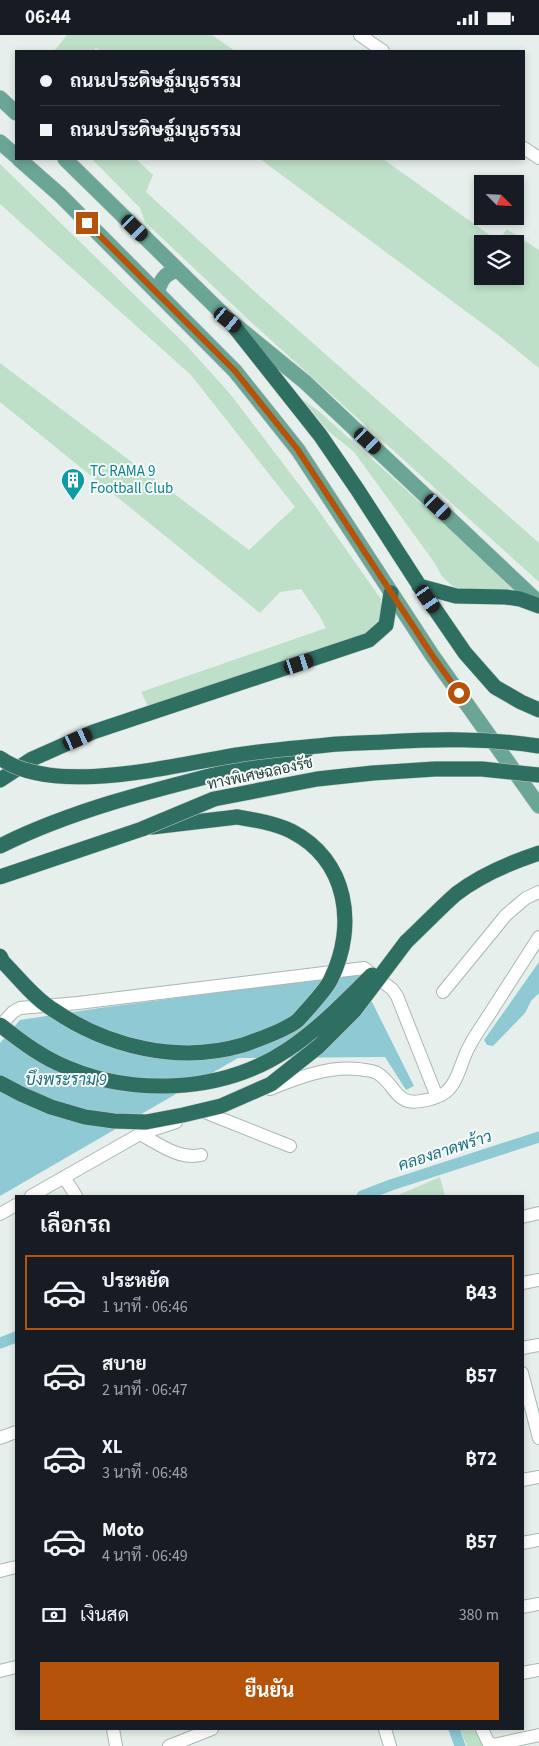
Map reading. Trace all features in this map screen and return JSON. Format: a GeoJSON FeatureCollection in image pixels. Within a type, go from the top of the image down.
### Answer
{"type":"FeatureCollection","features":[{"type":"Feature","properties":{"kind":"highway"},"geometry":{"type":"LineString","coordinates":[[228,320],[320,435],[465,653],[495,687],[539,710]]}},
{"type":"Feature","properties":{"kind":"highway"},"geometry":{"type":"LineString","coordinates":[[419,586],[456,596],[506,597],[539,604]]}},
{"type":"Feature","properties":{"kind":"highway"},"geometry":{"type":"LineString","coordinates":[[0,780],[32,759],[93,732],[369,641],[386,625],[391,593]]}},
{"type":"Feature","properties":{"kind":"highway","name":"ทางพิเศษฉลองรัช"},"geometry":{"type":"LineString","coordinates":[[0,846],[63,820],[116,802],[182,782],[241,769],[329,745],[443,739],[489,740],[539,746]]}},
{"type":"Feature","properties":{"kind":"highway"},"geometry":{"type":"LineString","coordinates":[[0,758],[7,763],[28,771],[50,775],[96,777],[240,755],[329,745]]}},
{"type":"Feature","properties":{"kind":"highway","name":"ทางพิเศษฉลองรัช"},"geometry":{"type":"LineString","coordinates":[[0,877],[142,829],[214,799],[317,779],[435,769],[482,769],[539,775]]}},
{"type":"Feature","properties":{"kind":"highway"},"geometry":{"type":"LineString","coordinates":[[0,956],[3,962],[51,1009],[88,1031],[115,1041],[158,1052],[227,1049],[261,1039],[296,1021],[331,981],[343,949],[346,913],[342,889],[330,867],[315,848],[292,832],[265,821],[237,817],[142,829]]}},
{"type":"Feature","properties":{"kind":"highway"},"geometry":{"type":"LineString","coordinates":[[0,1025],[21,1042],[57,1063],[96,1077],[129,1084],[162,1086],[198,1084],[229,1076],[262,1064],[286,1052],[312,1033],[457,893],[518,860],[539,853]]}},
{"type":"Feature","properties":{"kind":"highway"},"geometry":{"type":"LineString","coordinates":[[0,1083],[51,1107],[85,1117],[114,1121],[146,1122],[221,1106],[271,1085],[319,1046],[354,1011],[406,942]]}},
{"type":"Feature","properties":{"kind":"main road"},"geometry":{"type":"LineString","coordinates":[[0,98],[15,112]]}},
{"type":"Feature","properties":{"kind":"main road"},"geometry":{"type":"LineString","coordinates":[[0,142],[15,154]]}},
{"type":"Feature","properties":{"kind":"main road"},"geometry":{"type":"LineString","coordinates":[[21,160],[60,195],[235,371],[298,450],[432,655],[539,806]]}},
{"type":"Feature","properties":{"kind":"main road"},"geometry":{"type":"LineString","coordinates":[[66,160],[228,320],[305,382],[539,604]]}},
{"type":"Feature","properties":{"kind":"main road"},"geometry":{"type":"LineString","coordinates":[[157,293],[160,282],[167,273],[177,270]]}},
{"type":"Feature","properties":{"kind":"street"},"geometry":{"type":"LineString","coordinates":[[360,35],[382,50]]}},
{"type":"Feature","properties":{"kind":"street"},"geometry":{"type":"LineString","coordinates":[[525,149],[539,158]]}},
{"type":"Feature","properties":{"kind":"street"},"geometry":{"type":"LineString","coordinates":[[443,992],[506,915],[526,898],[539,892]]}},
{"type":"Feature","properties":{"kind":"street"},"geometry":{"type":"LineString","coordinates":[[33,1195],[140,1134],[207,1113],[294,1079],[326,1071],[357,1069],[376,1072],[387,1081],[401,1098],[412,1103],[437,1097],[455,1082],[470,1045],[537,942]]}},
{"type":"Feature","properties":{"kind":"street"},"geometry":{"type":"LineString","coordinates":[[0,1025],[12,1012],[20,1008],[78,1003],[364,968],[392,989],[396,996],[437,1097]]}},
{"type":"Feature","properties":{"kind":"street"},"geometry":{"type":"LineString","coordinates":[[207,1113],[290,1146]]}},
{"type":"Feature","properties":{"kind":"street"},"geometry":{"type":"LineString","coordinates":[[140,1134],[181,1155],[191,1157],[201,1155]]}},
{"type":"Feature","properties":{"kind":"street"},"geometry":{"type":"LineString","coordinates":[[64,1177],[75,1195]]}},
{"type":"Feature","properties":{"kind":"street"},"geometry":{"type":"LineString","coordinates":[[0,1214],[15,1206]]}},
{"type":"Feature","properties":{"kind":"street"},"geometry":{"type":"LineString","coordinates":[[524,1217],[539,1213]]}},
{"type":"Feature","properties":{"kind":"street"},"geometry":{"type":"LineString","coordinates":[[524,1283],[539,1280]]}},
{"type":"Feature","properties":{"kind":"street"},"geometry":{"type":"LineString","coordinates":[[524,1348],[539,1345]]}},
{"type":"Feature","properties":{"kind":"street"},"geometry":{"type":"LineString","coordinates":[[524,1381],[539,1438]]}},
{"type":"Feature","properties":{"kind":"street"},"geometry":{"type":"LineString","coordinates":[[0,1438],[15,1432]]}},
{"type":"Feature","properties":{"kind":"street"},"geometry":{"type":"LineString","coordinates":[[524,1480],[539,1477]]}},
{"type":"Feature","properties":{"kind":"street"},"geometry":{"type":"LineString","coordinates":[[524,1543],[539,1540]]}},
{"type":"Feature","properties":{"kind":"street"},"geometry":{"type":"LineString","coordinates":[[0,1571],[15,1567]]}},
{"type":"Feature","properties":{"kind":"street"},"geometry":{"type":"LineString","coordinates":[[524,1607],[539,1604]]}},
{"type":"Feature","properties":{"kind":"street"},"geometry":{"type":"LineString","coordinates":[[0,1671],[15,1667]]}},
{"type":"Feature","properties":{"kind":"street"},"geometry":{"type":"LineString","coordinates":[[524,1673],[539,1670]]}},
{"type":"Feature","properties":{"kind":"street"},"geometry":{"type":"LineString","coordinates":[[113,1730],[116,1746]]}},
{"type":"Feature","properties":{"kind":"street"},"geometry":{"type":"LineString","coordinates":[[169,1746],[209,1730]]}},
{"type":"Feature","properties":{"kind":"street"},"geometry":{"type":"LineString","coordinates":[[385,1730],[390,1746]]}},
{"type":"Feature","properties":{"kind":"street"},"geometry":{"type":"LineString","coordinates":[[482,1730],[488,1742],[493,1745],[539,1735]]}},
{"type":"Feature","properties":{"kind":"green space"},"geometry":{"type":"Polygon","coordinates":[[[67,35],[212,35],[234,50],[99,50],[96,48],[94,50],[55,50],[67,35]]]}},
{"type":"Feature","properties":{"kind":"green space"},"geometry":{"type":"Polygon","coordinates":[[[93,160],[137,160],[153,175],[146,192],[254,291],[539,543],[539,582],[252,323],[145,222],[140,208],[93,160]]]}},
{"type":"Feature","properties":{"kind":"green space"},"geometry":{"type":"Polygon","coordinates":[[[261,160],[384,160],[490,235],[474,235],[474,285],[524,285],[524,240],[539,250],[539,368],[498,335],[261,160]]]}},
{"type":"Feature","properties":{"kind":"green space"},"geometry":{"type":"Polygon","coordinates":[[[0,164],[187,346],[231,395],[316,507],[381,599],[380,617],[373,629],[363,638],[148,706],[141,692],[326,628],[301,589],[280,592],[260,613],[0,402],[0,363],[249,550],[295,507],[191,375],[0,204],[0,164]]]}},
{"type":"Feature","properties":{"kind":"green space"},"geometry":{"type":"Polygon","coordinates":[[[507,229],[516,235],[502,235],[507,229]]]}},
{"type":"Feature","properties":{"kind":"green space"},"geometry":{"type":"Polygon","coordinates":[[[302,399],[321,413],[516,589],[478,593],[460,590],[452,586],[442,575],[354,452],[327,430],[302,399]]]}},
{"type":"Feature","properties":{"kind":"green space"},"geometry":{"type":"Polygon","coordinates":[[[440,1177],[445,1195],[398,1195],[440,1177]]]}},
{"type":"Feature","properties":{"kind":"green space"},"geometry":{"type":"Polygon","coordinates":[[[460,1730],[479,1730],[484,1746],[467,1746],[460,1730]]]}},
{"type":"Feature","properties":{"kind":"water"},"geometry":{"type":"Polygon","coordinates":[[[539,962],[539,993],[531,1001],[525,1013],[493,1046],[487,1045],[484,1040],[539,962]]]}},
{"type":"Feature","properties":{"kind":"water","name":"บึงพระราม 9"},"geometry":{"type":"Polygon","coordinates":[[[358,974],[414,1086],[406,1090],[385,1057],[238,1058],[0,1196],[0,1043],[20,1020],[358,974]]]}},
{"type":"Feature","properties":{"kind":"waterway","name":"คลองลาดพร้าว"},"geometry":{"type":"LineString","coordinates":[[365,1195],[539,1137]]}},
{"type":"Feature","properties":{"kind":"waterway","name":"คลองลาดพร้าว"},"geometry":{"type":"LineString","coordinates":[[0,1343],[15,1337]]}},
{"type":"Feature","properties":{"kind":"waterway"},"geometry":{"type":"LineString","coordinates":[[454,1730],[460,1746]]}},
{"type":"Feature","properties":{"kind":"place","name":"TC RAMA 9 Football Club"},"geometry":{"type":"Point","coordinates":[73,501]}},
{"type":"Feature","properties":{"kind":"route"},"geometry":{"type":"LineString","coordinates":[[87,223],[235,371],[298,450],[432,655],[459,693]]}}]}
